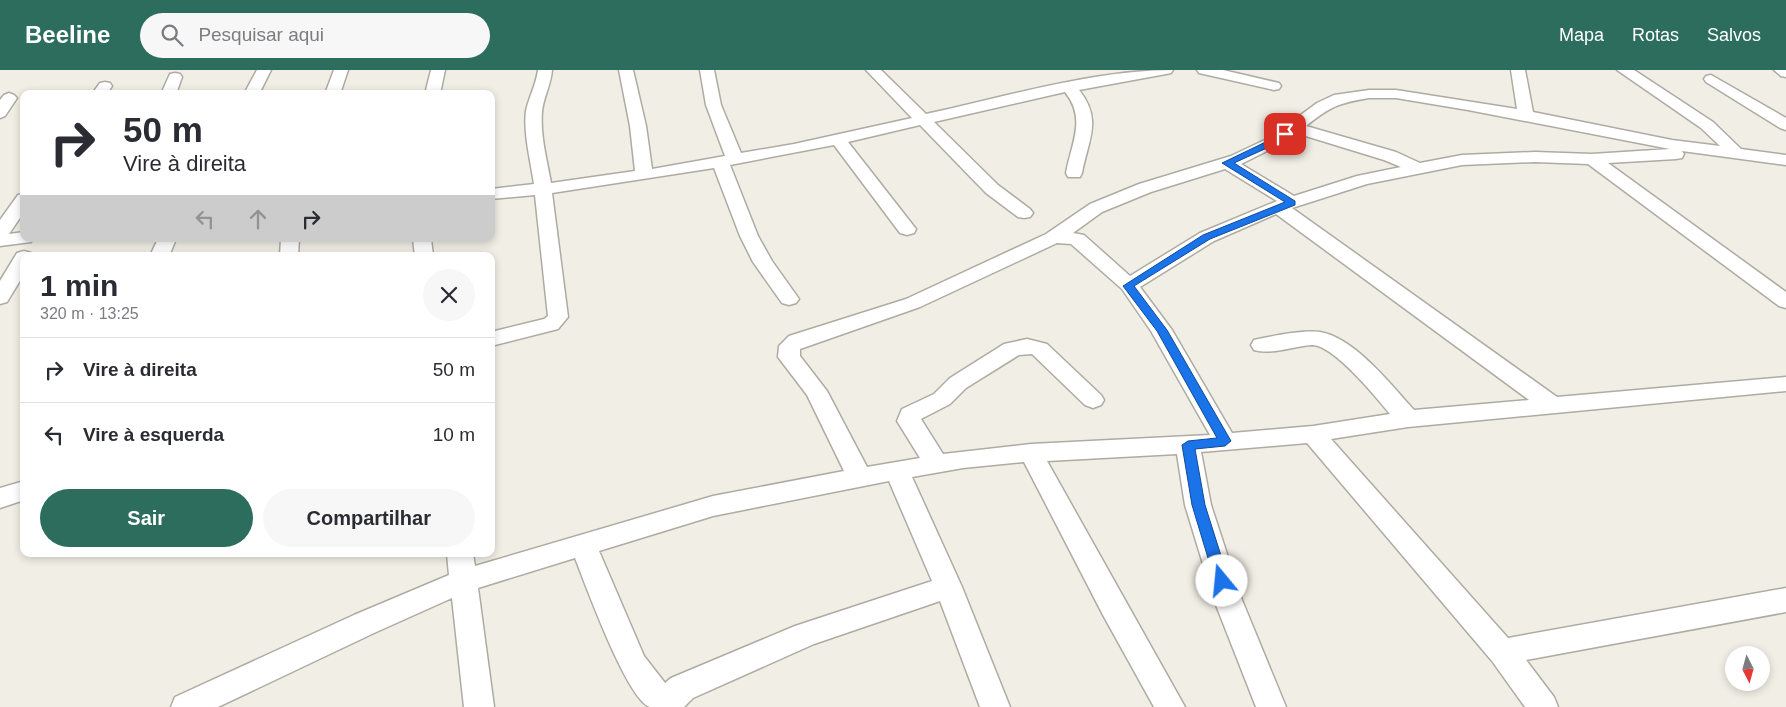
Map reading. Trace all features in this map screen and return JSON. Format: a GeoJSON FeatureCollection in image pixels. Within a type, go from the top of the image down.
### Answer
{"type":"FeatureCollection","features":[{"type":"Feature","properties":{"kind":"street"},"geometry":{"type":"LineString","coordinates":[[253,90],[264,70]]}},
{"type":"Feature","properties":{"kind":"street"},"geometry":{"type":"LineString","coordinates":[[333,90],[340,70]]}},
{"type":"Feature","properties":{"kind":"street"},"geometry":{"type":"LineString","coordinates":[[433,90],[438,70]]}},
{"type":"Feature","properties":{"kind":"street"},"geometry":{"type":"LineString","coordinates":[[495,338],[551,324],[558,317],[535,134],[534,111],[544,83],[545,70]]}},
{"type":"Feature","properties":{"kind":"street"},"geometry":{"type":"LineString","coordinates":[[626,70],[638,126],[644,175]]}},
{"type":"Feature","properties":{"kind":"street"},"geometry":{"type":"LineString","coordinates":[[707,70],[709,94],[720,126],[749,236],[763,262],[789,299]]}},
{"type":"Feature","properties":{"kind":"street"},"geometry":{"type":"LineString","coordinates":[[874,70],[992,189],[1024,213]]}},
{"type":"Feature","properties":{"kind":"street"},"geometry":{"type":"LineString","coordinates":[[495,194],[543,190],[728,161],[838,140],[1069,87],[1166,70]]}},
{"type":"Feature","properties":{"kind":"street"},"geometry":{"type":"LineString","coordinates":[[1204,70],[1274,86]]}},
{"type":"Feature","properties":{"kind":"street"},"geometry":{"type":"LineString","coordinates":[[1518,70],[1526,115]]}},
{"type":"Feature","properties":{"kind":"street"},"geometry":{"type":"LineString","coordinates":[[1624,70],[1707,125],[1738,155]]}},
{"type":"Feature","properties":{"kind":"street"},"geometry":{"type":"LineString","coordinates":[[1781,70],[1786,74]]}},
{"type":"Feature","properties":{"kind":"street"},"geometry":{"type":"LineString","coordinates":[[170,90],[175,77]]}},
{"type":"Feature","properties":{"kind":"street"},"geometry":{"type":"LineString","coordinates":[[1711,80],[1786,125]]}},
{"type":"Feature","properties":{"kind":"street"},"geometry":{"type":"LineString","coordinates":[[1069,87],[1084,108],[1083,134],[1076,157],[1074,173]]}},
{"type":"Feature","properties":{"kind":"street"},"geometry":{"type":"LineString","coordinates":[[859,477],[834,422],[816,392],[788,357],[790,346],[797,341],[913,303],[1052,238],[1096,208],[1145,188],[1237,160],[1277,140],[1322,106],[1339,98],[1370,94],[1396,94],[1526,115],[1708,151],[1786,160]]}},
{"type":"Feature","properties":{"kind":"street"},"geometry":{"type":"LineString","coordinates":[[0,113],[9,98]]}},
{"type":"Feature","properties":{"kind":"street"},"geometry":{"type":"LineString","coordinates":[[1293,127],[1390,156],[1417,168]]}},
{"type":"Feature","properties":{"kind":"street"},"geometry":{"type":"LineString","coordinates":[[838,140],[907,229]]}},
{"type":"Feature","properties":{"kind":"street"},"geometry":{"type":"LineString","coordinates":[[1128,286],[1207,237],[1285,205],[1363,180],[1462,160],[1535,157],[1592,158],[1708,151]]}},
{"type":"Feature","properties":{"kind":"street"},"geometry":{"type":"LineString","coordinates":[[1592,158],[1786,302]]}},
{"type":"Feature","properties":{"kind":"street"},"geometry":{"type":"LineString","coordinates":[[1762,158],[1786,173]]}},
{"type":"Feature","properties":{"kind":"street"},"geometry":{"type":"LineString","coordinates":[[1226,163],[1285,205],[1550,404]]}},
{"type":"Feature","properties":{"kind":"street"},"geometry":{"type":"LineString","coordinates":[[0,233],[20,205]]}},
{"type":"Feature","properties":{"kind":"street"},"geometry":{"type":"LineString","coordinates":[[1052,238],[1066,237],[1077,239],[1128,286],[1161,330],[1225,441]]}},
{"type":"Feature","properties":{"kind":"street"},"geometry":{"type":"LineString","coordinates":[[0,240],[20,238]]}},
{"type":"Feature","properties":{"kind":"street"},"geometry":{"type":"LineString","coordinates":[[0,298],[20,264]]}},
{"type":"Feature","properties":{"kind":"street"},"geometry":{"type":"LineString","coordinates":[[1262,346],[1317,338],[1331,342],[1408,419]]}},
{"type":"Feature","properties":{"kind":"street"},"geometry":{"type":"LineString","coordinates":[[937,464],[909,421],[910,415],[942,399],[958,383],[1012,349],[1027,346],[1039,349],[1093,400]]}},
{"type":"Feature","properties":{"kind":"street"},"geometry":{"type":"LineString","coordinates":[[186,707],[364,624],[461,567],[582,545],[714,506],[859,477],[964,459],[1032,453],[1188,445],[1313,434],[1408,419],[1550,404],[1786,384]]}},
{"type":"Feature","properties":{"kind":"street"},"geometry":{"type":"LineString","coordinates":[[1313,434],[1502,652],[1543,707]]}},
{"type":"Feature","properties":{"kind":"street"},"geometry":{"type":"LineString","coordinates":[[1188,445],[1198,505],[1228,600],[1271,707]]}},
{"type":"Feature","properties":{"kind":"street"},"geometry":{"type":"LineString","coordinates":[[1032,453],[1113,607],[1170,707]]}},
{"type":"Feature","properties":{"kind":"street"},"geometry":{"type":"LineString","coordinates":[[897,472],[948,587],[995,707]]}},
{"type":"Feature","properties":{"kind":"street"},"geometry":{"type":"LineString","coordinates":[[0,498],[20,491]]}},
{"type":"Feature","properties":{"kind":"street"},"geometry":{"type":"LineString","coordinates":[[582,545],[633,664],[654,693],[668,705],[682,688],[805,635],[948,587]]}},
{"type":"Feature","properties":{"kind":"street"},"geometry":{"type":"LineString","coordinates":[[461,567],[479,707]]}},
{"type":"Feature","properties":{"kind":"street"},"geometry":{"type":"LineString","coordinates":[[1502,652],[1786,600]]}},
{"type":"Feature","properties":{"kind":"route"},"geometry":{"type":"LineString","coordinates":[[1222,581],[1198,505],[1188,445],[1225,441],[1181,361],[1161,330],[1128,286],[1207,237],[1292,203],[1226,163],[1237,160],[1285,134]]}}]}
